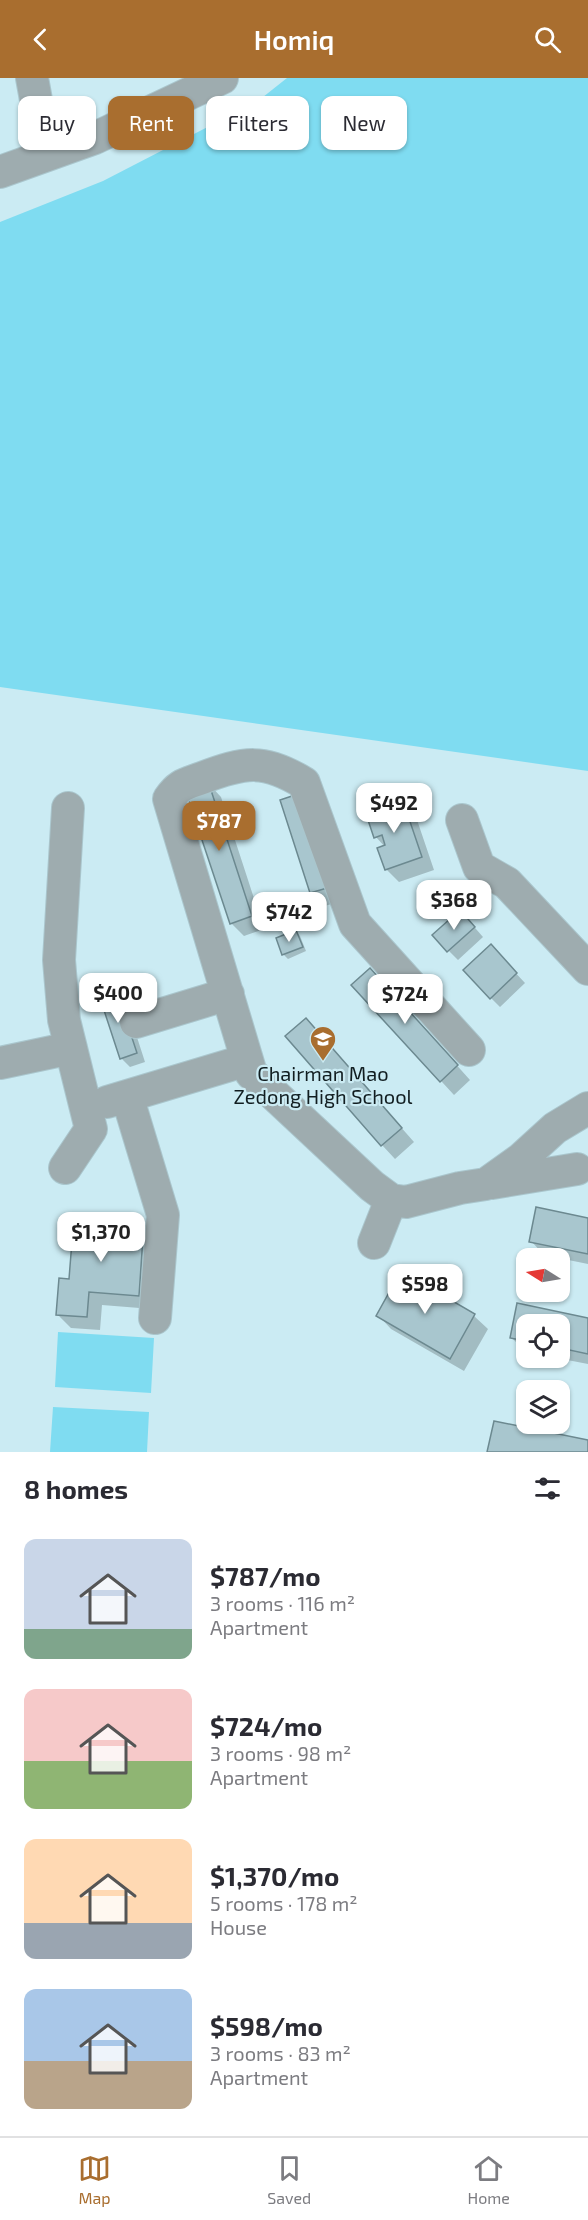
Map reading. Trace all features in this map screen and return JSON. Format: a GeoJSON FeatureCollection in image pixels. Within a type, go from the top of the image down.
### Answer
{"type":"FeatureCollection","features":[{"type":"Feature","properties":{"kind":"street"},"geometry":{"type":"LineString","coordinates":[[32,78],[46,155]]}},
{"type":"Feature","properties":{"kind":"street"},"geometry":{"type":"LineString","coordinates":[[0,172],[95,138],[222,78]]}},
{"type":"Feature","properties":{"kind":"street"},"geometry":{"type":"LineString","coordinates":[[469,1050],[355,924],[304,783],[288,773],[249,764],[235,765],[176,788],[169,799],[251,1073],[372,1186],[391,1200],[406,1202],[460,1188],[577,1169]]}},
{"type":"Feature","properties":{"kind":"street"},"geometry":{"type":"LineString","coordinates":[[65,1168],[91,1129],[64,1020],[59,960],[68,808]]}},
{"type":"Feature","properties":{"kind":"street"},"geometry":{"type":"LineString","coordinates":[[462,820],[479,867],[507,883],[588,969]]}},
{"type":"Feature","properties":{"kind":"street"},"geometry":{"type":"LineString","coordinates":[[136,1022],[228,994]]}},
{"type":"Feature","properties":{"kind":"street"},"geometry":{"type":"LineString","coordinates":[[0,1063],[71,1048]]}},
{"type":"Feature","properties":{"kind":"street"},"geometry":{"type":"LineString","coordinates":[[86,1108],[247,1060]]}},
{"type":"Feature","properties":{"kind":"street"},"geometry":{"type":"LineString","coordinates":[[134,1094],[163,1215],[155,1318]]}},
{"type":"Feature","properties":{"kind":"street"},"geometry":{"type":"LineString","coordinates":[[486,1184],[521,1159],[555,1128],[588,1108]]}},
{"type":"Feature","properties":{"kind":"street"},"geometry":{"type":"LineString","coordinates":[[374,1243],[391,1200]]}},
{"type":"Feature","properties":{"kind":"shaded area"},"geometry":{"type":"Polygon","coordinates":[[[287,78],[588,78],[588,771],[0,687],[0,222],[103,181],[163,150],[194,150],[194,134],[206,128],[206,150],[309,150],[309,96],[264,96],[287,78]]]}},
{"type":"Feature","properties":{"kind":"shaded area"},"geometry":{"type":"Polygon","coordinates":[[[58,1332],[154,1338],[151,1393],[55,1387],[58,1332]]]}},
{"type":"Feature","properties":{"kind":"shaded area"},"geometry":{"type":"Polygon","coordinates":[[[53,1407],[149,1412],[147,1452],[50,1452],[53,1407]]]}},
{"type":"Feature","properties":{"kind":"building"},"geometry":{"type":"Polygon","coordinates":[[[208,781],[252,916],[230,924],[185,789],[208,781]]]}},
{"type":"Feature","properties":{"kind":"building"},"geometry":{"type":"Polygon","coordinates":[[[304,792],[334,886],[310,893],[280,800],[304,792]]]}},
{"type":"Feature","properties":{"kind":"building"},"geometry":{"type":"Polygon","coordinates":[[[402,798],[422,857],[385,870],[377,848],[385,845],[382,835],[374,838],[365,811],[402,798]]]}},
{"type":"Feature","properties":{"kind":"building"},"geometry":{"type":"Polygon","coordinates":[[[460,910],[475,927],[447,952],[432,935],[460,910]]]}},
{"type":"Feature","properties":{"kind":"building"},"geometry":{"type":"Polygon","coordinates":[[[296,930],[303,947],[282,955],[276,938],[296,930]]]}},
{"type":"Feature","properties":{"kind":"building"},"geometry":{"type":"Polygon","coordinates":[[[491,944],[517,973],[490,999],[463,970],[491,944]]]}},
{"type":"Feature","properties":{"kind":"building"},"geometry":{"type":"Polygon","coordinates":[[[370,968],[458,1065],[440,1082],[351,985],[370,968]]]}},
{"type":"Feature","properties":{"kind":"building"},"geometry":{"type":"Polygon","coordinates":[[[116,989],[137,1053],[120,1059],[99,995],[116,989]]]}},
{"type":"Feature","properties":{"kind":"building"},"geometry":{"type":"Polygon","coordinates":[[[306,1018],[402,1128],[381,1146],[285,1036],[306,1018]]]}},
{"type":"Feature","properties":{"kind":"building"},"geometry":{"type":"Polygon","coordinates":[[[536,1207],[588,1218],[588,1254],[570,1250],[570,1248],[529,1242],[536,1207]]]}},
{"type":"Feature","properties":{"kind":"building"},"geometry":{"type":"Polygon","coordinates":[[[74,1216],[144,1222],[139,1296],[89,1292],[87,1317],[56,1315],[59,1278],[69,1279],[74,1216]]]}},
{"type":"Feature","properties":{"kind":"building"},"geometry":{"type":"Polygon","coordinates":[[[401,1271],[475,1314],[450,1359],[376,1316],[401,1271]]]}},
{"type":"Feature","properties":{"kind":"building"},"geometry":{"type":"Polygon","coordinates":[[[517,1303],[569,1314],[516,1314],[516,1339],[510,1338],[517,1303]]]}},
{"type":"Feature","properties":{"kind":"building"},"geometry":{"type":"Polygon","coordinates":[[[570,1314],[588,1318],[588,1354],[570,1350],[570,1314]]]}},
{"type":"Feature","properties":{"kind":"building"},"geometry":{"type":"Polygon","coordinates":[[[494,1421],[516,1425],[516,1434],[558,1434],[588,1440],[588,1452],[487,1452],[494,1421]]]}},
{"type":"Feature","properties":{"kind":"place","name":"Chairman Mao Zedong High School"},"geometry":{"type":"Point","coordinates":[323,1062]}}]}
